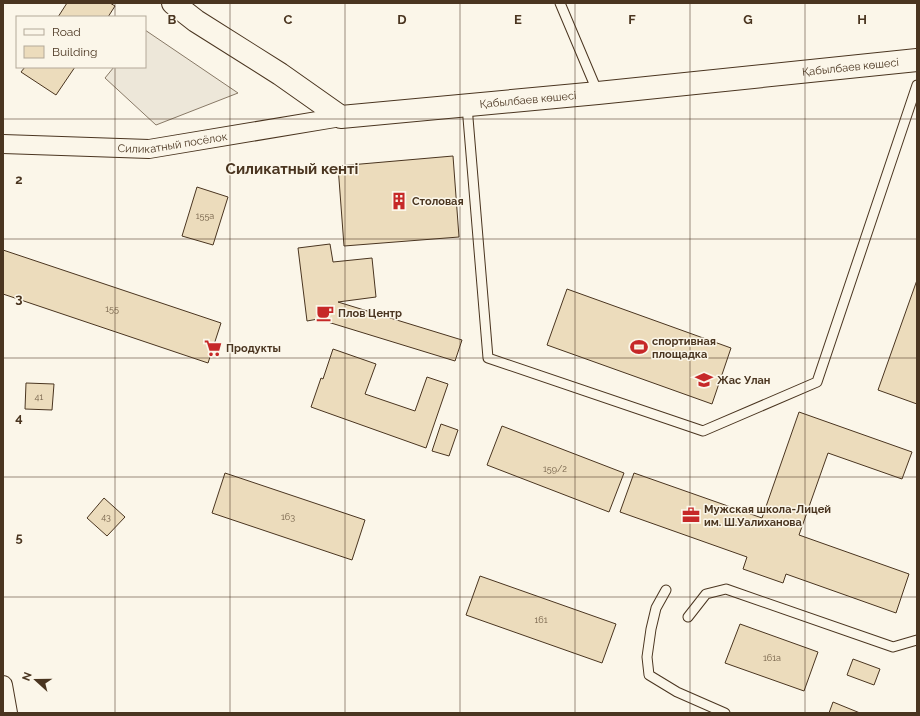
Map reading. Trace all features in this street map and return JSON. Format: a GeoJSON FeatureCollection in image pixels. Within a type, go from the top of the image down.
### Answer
{"type":"FeatureCollection","features":[{"type":"Feature","properties":{"kind":"main road"},"geometry":{"type":"LineString","coordinates":[[173,3],[196,22],[280,74],[340,117]]}},
{"type":"Feature","properties":{"kind":"main road","name":"Қабылбаев көшесі"},"geometry":{"type":"LineString","coordinates":[[340,117],[467,106],[917,60]]}},
{"type":"Feature","properties":{"kind":"street","name":"Силикатный посёлок"},"geometry":{"type":"LineString","coordinates":[[3,144],[149,149],[340,117]]}},
{"type":"Feature","properties":{"kind":"street"},"geometry":{"type":"LineString","coordinates":[[3,686],[8,713]]}},
{"type":"Feature","properties":{"kind":"lane"},"geometry":{"type":"LineString","coordinates":[[560,3],[598,93]]}},
{"type":"Feature","properties":{"kind":"lane"},"geometry":{"type":"LineString","coordinates":[[467,106],[488,358],[703,431],[817,382],[917,85]]}},
{"type":"Feature","properties":{"kind":"lane"},"geometry":{"type":"LineString","coordinates":[[688,617],[706,594],[726,589],[893,647],[917,640]]}},
{"type":"Feature","properties":{"kind":"lane"},"geometry":{"type":"LineString","coordinates":[[666,590],[656,608],[651,629],[647,657],[649,675],[677,692],[725,713]]}},
{"type":"Feature","properties":{"kind":"shaded area"},"geometry":{"type":"Polygon","coordinates":[[[146,31],[238,93],[156,125],[105,78],[113,68],[146,68],[146,31]]]}},
{"type":"Feature","properties":{"kind":"building"},"geometry":{"type":"Polygon","coordinates":[[[67,3],[110,3],[115,6],[109,16],[59,16],[67,3]]]}},
{"type":"Feature","properties":{"kind":"building"},"geometry":{"type":"Polygon","coordinates":[[[24,68],[74,68],[56,95],[21,72],[24,68]]]}},
{"type":"Feature","properties":{"kind":"building","name":"Столовая"},"geometry":{"type":"Polygon","coordinates":[[[453,156],[459,237],[344,246],[338,166],[453,156]]]}},
{"type":"Feature","properties":{"kind":"building"},"geometry":{"type":"Polygon","coordinates":[[[197,187],[228,197],[213,245],[182,236],[197,187]]]}},
{"type":"Feature","properties":{"kind":"building"},"geometry":{"type":"Polygon","coordinates":[[[330,244],[333,262],[372,258],[376,297],[338,302],[462,340],[455,361],[318,319],[307,321],[298,248],[330,244]]]}},
{"type":"Feature","properties":{"kind":"building"},"geometry":{"type":"Polygon","coordinates":[[[3,250],[221,323],[208,363],[3,294],[3,250]]]}},
{"type":"Feature","properties":{"kind":"building"},"geometry":{"type":"Polygon","coordinates":[[[917,280],[917,404],[878,390],[917,280]]]}},
{"type":"Feature","properties":{"kind":"building","name":"спортивная площадка"},"geometry":{"type":"Polygon","coordinates":[[[567,289],[731,348],[712,404],[547,345],[567,289]]]}},
{"type":"Feature","properties":{"kind":"building"},"geometry":{"type":"Polygon","coordinates":[[[333,349],[376,364],[365,394],[415,411],[427,377],[448,384],[426,448],[311,407],[321,378],[323,379],[333,349]]]}},
{"type":"Feature","properties":{"kind":"building"},"geometry":{"type":"Polygon","coordinates":[[[26,383],[54,384],[52,410],[25,409],[26,383]]]}},
{"type":"Feature","properties":{"kind":"building","name":"Мужская школа-Лицей им. Ш.Уалиханова"},"geometry":{"type":"Polygon","coordinates":[[[799,412],[912,452],[902,479],[828,453],[799,535],[909,574],[896,613],[786,574],[783,583],[743,569],[747,557],[620,512],[634,473],[762,518],[799,412]]]}},
{"type":"Feature","properties":{"kind":"building"},"geometry":{"type":"Polygon","coordinates":[[[441,424],[458,430],[449,456],[432,451],[441,424]]]}},
{"type":"Feature","properties":{"kind":"building"},"geometry":{"type":"Polygon","coordinates":[[[502,426],[624,473],[609,512],[487,465],[502,426]]]}},
{"type":"Feature","properties":{"kind":"building"},"geometry":{"type":"Polygon","coordinates":[[[225,473],[365,520],[352,560],[212,513],[225,473]]]}},
{"type":"Feature","properties":{"kind":"building"},"geometry":{"type":"Polygon","coordinates":[[[104,498],[125,517],[107,536],[87,518],[104,498]]]}},
{"type":"Feature","properties":{"kind":"building"},"geometry":{"type":"Polygon","coordinates":[[[480,576],[616,624],[602,663],[466,615],[480,576]]]}},
{"type":"Feature","properties":{"kind":"building"},"geometry":{"type":"Polygon","coordinates":[[[740,624],[818,652],[804,691],[725,663],[740,624]]]}},
{"type":"Feature","properties":{"kind":"building"},"geometry":{"type":"Polygon","coordinates":[[[853,659],[880,669],[874,685],[847,675],[853,659]]]}},
{"type":"Feature","properties":{"kind":"building"},"geometry":{"type":"Polygon","coordinates":[[[833,702],[860,713],[829,713],[833,702]]]}},
{"type":"Feature","properties":{"kind":"place","name":"Столовая"},"geometry":{"type":"Point","coordinates":[399,201]}},
{"type":"Feature","properties":{"kind":"place","name":"Плов Центр"},"geometry":{"type":"Point","coordinates":[325,313]}},
{"type":"Feature","properties":{"kind":"place","name":"спортивная площадка"},"geometry":{"type":"Point","coordinates":[639,347]}},
{"type":"Feature","properties":{"kind":"place","name":"Продукты"},"geometry":{"type":"Point","coordinates":[213,348]}},
{"type":"Feature","properties":{"kind":"place","name":"Жас Улан"},"geometry":{"type":"Point","coordinates":[704,380]}},
{"type":"Feature","properties":{"kind":"place","name":"Мужская школа-Лицей им. Ш.Уалиханова"},"geometry":{"type":"Point","coordinates":[691,515]}},
{"type":"Feature","properties":{"kind":"district","name":"Силикатный кенті"},"geometry":{"type":"Point","coordinates":[292,169]}}]}
